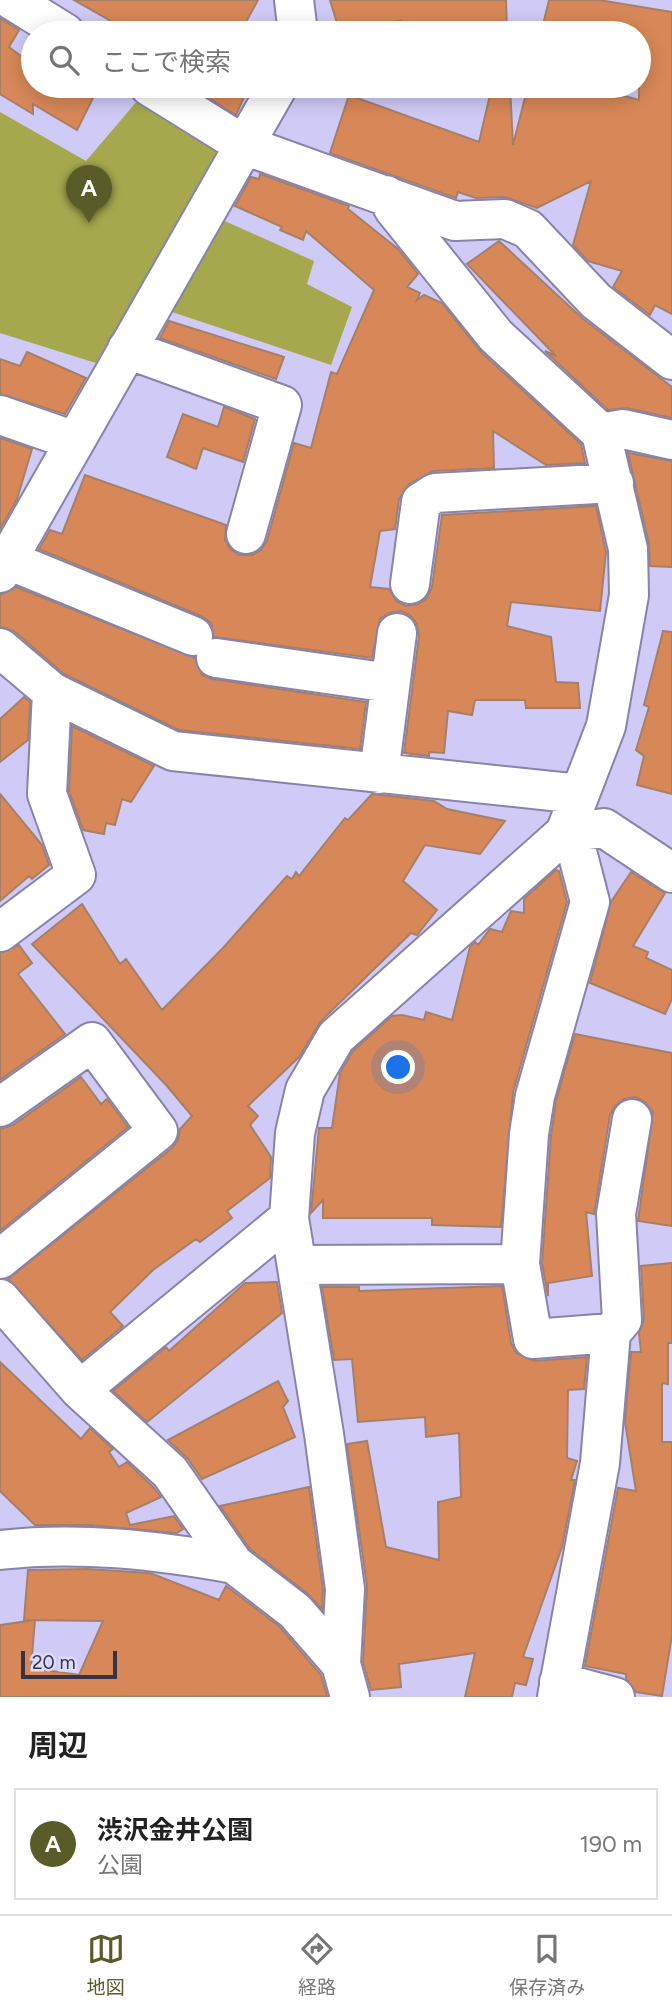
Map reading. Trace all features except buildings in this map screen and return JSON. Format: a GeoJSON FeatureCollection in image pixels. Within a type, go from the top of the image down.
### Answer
{"type":"FeatureCollection","features":[{"type":"Feature","properties":{"kind":"street"},"geometry":{"type":"LineString","coordinates":[[12,0],[46,21]]}},
{"type":"Feature","properties":{"kind":"street"},"geometry":{"type":"LineString","coordinates":[[294,0],[297,21]]}},
{"type":"Feature","properties":{"kind":"street"},"geometry":{"type":"LineString","coordinates":[[168,98],[244,145],[455,221],[505,219],[528,229],[596,301],[672,360]]}},
{"type":"Feature","properties":{"kind":"street"},"geometry":{"type":"LineString","coordinates":[[271,98],[4,566],[205,647],[390,683]]}},
{"type":"Feature","properties":{"kind":"street"},"geometry":{"type":"LineString","coordinates":[[345,1681],[345,1589],[324,1434],[289,1218],[295,1133],[305,1090],[336,1037],[568,833],[606,726],[629,595],[628,549],[601,433],[496,336],[394,209],[386,195]]}},
{"type":"Feature","properties":{"kind":"street"},"geometry":{"type":"LineString","coordinates":[[127,349],[282,405],[246,534]]}},
{"type":"Feature","properties":{"kind":"street"},"geometry":{"type":"LineString","coordinates":[[0,415],[75,441]]}},
{"type":"Feature","properties":{"kind":"street"},"geometry":{"type":"LineString","coordinates":[[601,433],[623,429],[672,440]]}},
{"type":"Feature","properties":{"kind":"street"},"geometry":{"type":"LineString","coordinates":[[410,584],[421,502],[435,493],[614,483]]}},
{"type":"Feature","properties":{"kind":"street"},"geometry":{"type":"LineString","coordinates":[[379,774],[397,633]]}},
{"type":"Feature","properties":{"kind":"street"},"geometry":{"type":"LineString","coordinates":[[0,648],[52,692],[173,751],[580,794]]}},
{"type":"Feature","properties":{"kind":"street"},"geometry":{"type":"LineString","coordinates":[[0,932],[76,875],[47,794],[52,692]]}},
{"type":"Feature","properties":{"kind":"street"},"geometry":{"type":"LineString","coordinates":[[568,833],[604,828],[672,873]]}},
{"type":"Feature","properties":{"kind":"street"},"geometry":{"type":"LineString","coordinates":[[568,833],[590,902],[535,1096],[529,1134],[520,1264],[533,1339],[611,1333]]}},
{"type":"Feature","properties":{"kind":"street"},"geometry":{"type":"LineString","coordinates":[[0,1107],[92,1042],[158,1131],[0,1259]]}},
{"type":"Feature","properties":{"kind":"street"},"geometry":{"type":"LineString","coordinates":[[615,1697],[558,1690],[600,1463],[611,1333],[622,1320],[616,1214],[632,1119]]}},
{"type":"Feature","properties":{"kind":"street"},"geometry":{"type":"LineString","coordinates":[[80,1390],[289,1218]]}},
{"type":"Feature","properties":{"kind":"street"},"geometry":{"type":"LineString","coordinates":[[297,1265],[520,1264]]}},
{"type":"Feature","properties":{"kind":"street"},"geometry":{"type":"LineString","coordinates":[[0,1299],[80,1390],[170,1472],[233,1563],[295,1611],[345,1681]]}},
{"type":"Feature","properties":{"kind":"street"},"geometry":{"type":"LineString","coordinates":[[0,1550],[33,1546],[157,1550],[233,1563]]}},
{"type":"Feature","properties":{"kind":"shaded area"},"geometry":{"type":"Polygon","coordinates":[[[138,100],[221,151],[189,205],[314,261],[307,284],[352,307],[331,365],[133,299],[96,363],[0,333],[0,112],[86,161],[138,100]]]}},
{"type":"Feature","properties":{"kind":"place","name":"渋沢金井公園"},"geometry":{"type":"Point","coordinates":[89,223]}}]}
